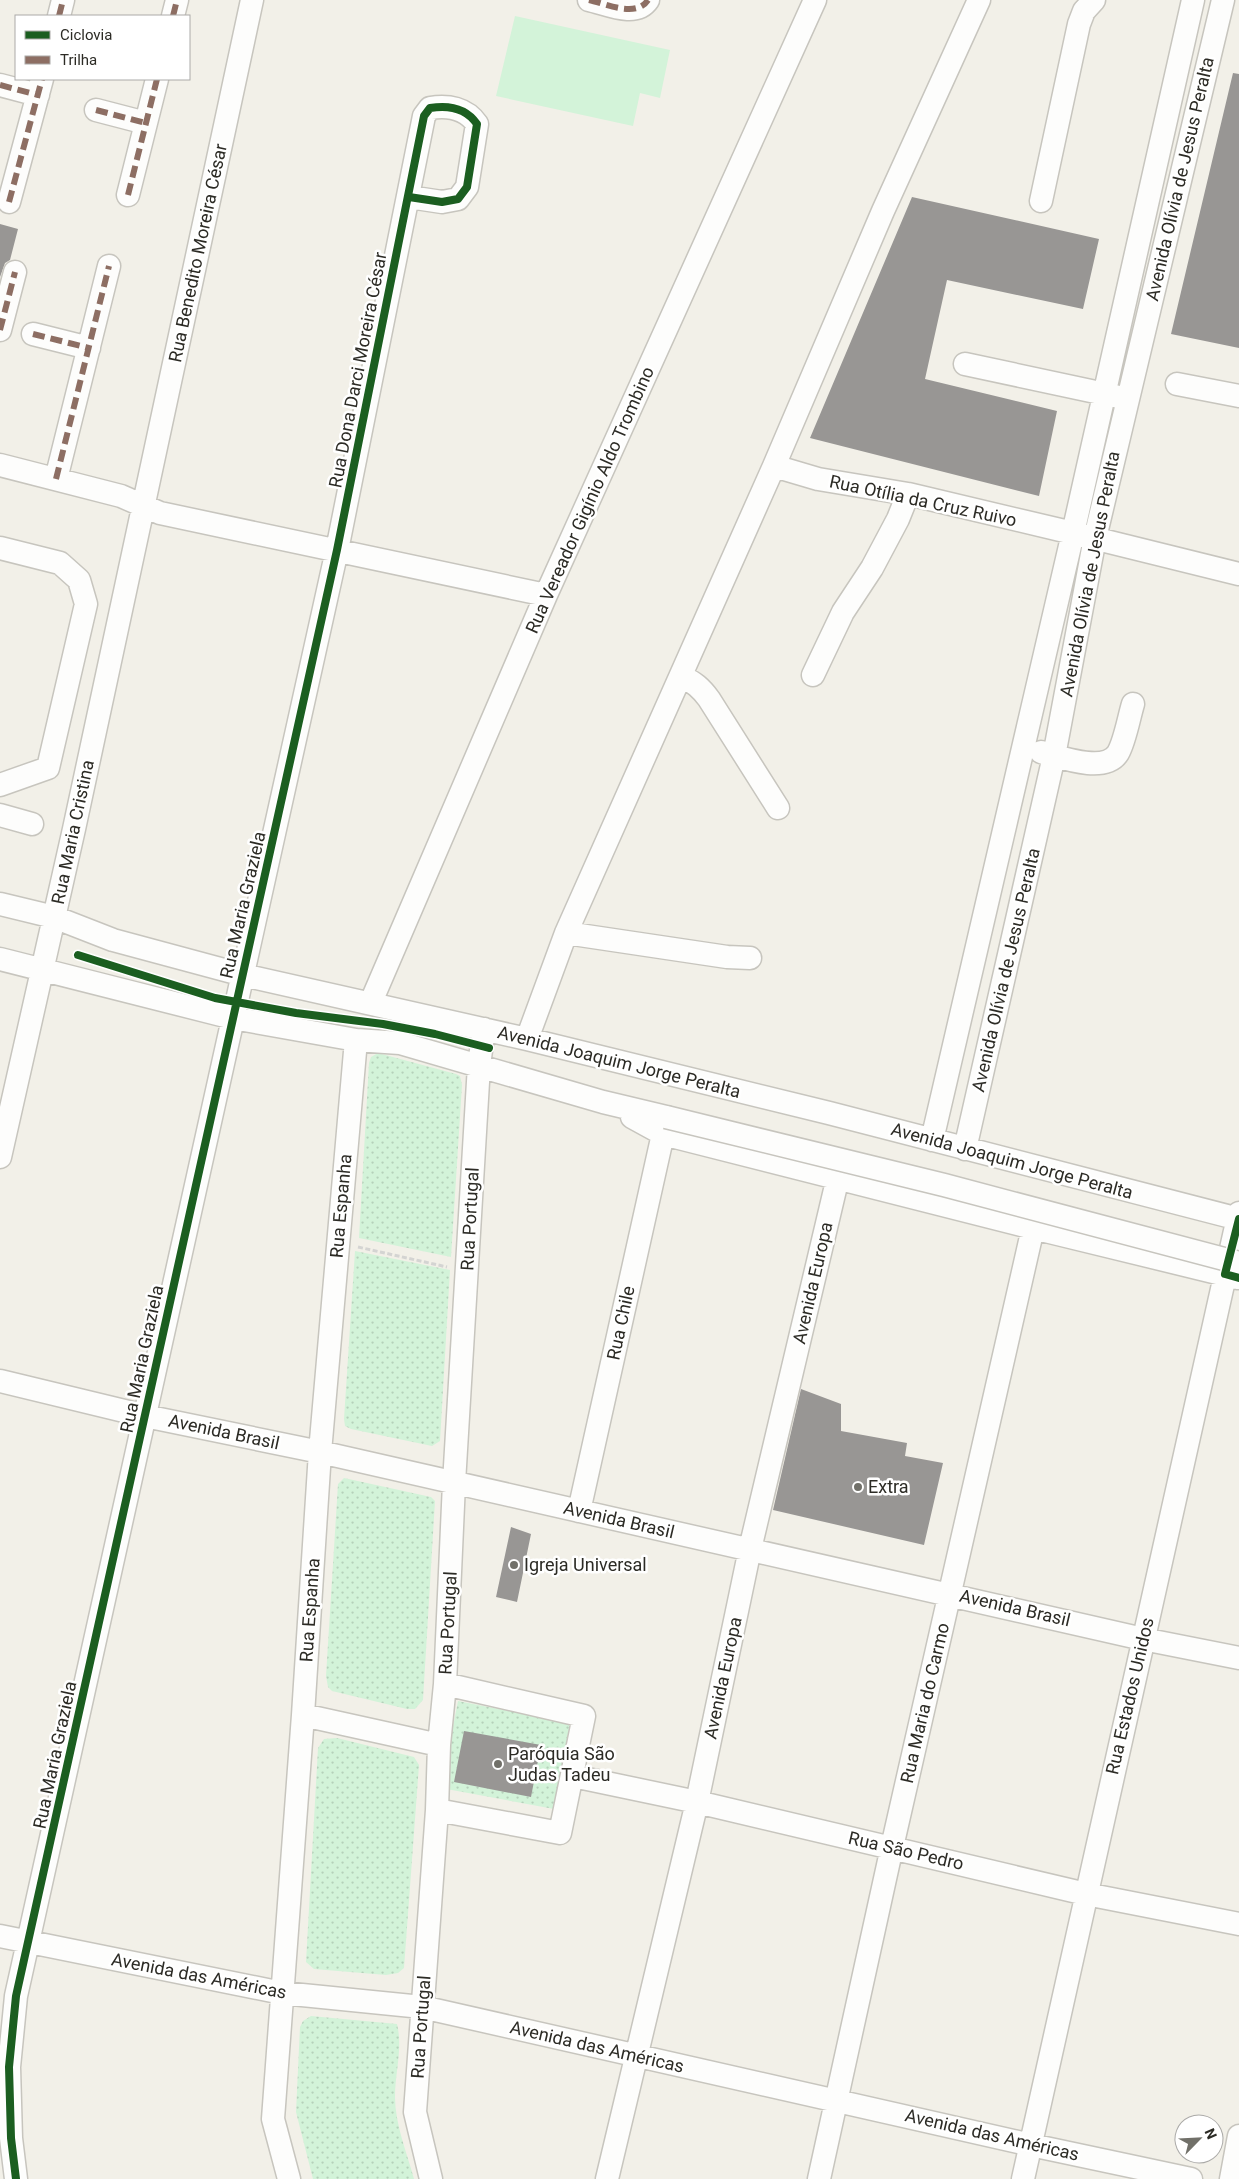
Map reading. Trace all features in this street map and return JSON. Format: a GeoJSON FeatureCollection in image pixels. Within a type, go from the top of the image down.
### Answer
{"type":"FeatureCollection","features":[{"type":"Feature","properties":{"kind":"street"},"geometry":{"type":"LineString","coordinates":[[59,15],[63,0]]}},
{"type":"Feature","properties":{"kind":"street"},"geometry":{"type":"LineString","coordinates":[[173,15],[177,0]]}},
{"type":"Feature","properties":{"kind":"street"},"geometry":{"type":"LineString","coordinates":[[589,0],[632,10],[644,6],[648,0]]}},
{"type":"Feature","properties":{"kind":"street","name":"Rua Vereador Gigínio Aldo Trombino"},"geometry":{"type":"LineString","coordinates":[[370,1002],[546,595],[815,0]]}},
{"type":"Feature","properties":{"kind":"street"},"geometry":{"type":"LineString","coordinates":[[527,1039],[566,933],[682,677],[883,211],[980,0]]}},
{"type":"Feature","properties":{"kind":"street"},"geometry":{"type":"LineString","coordinates":[[1041,201],[1079,24],[1084,11],[1094,0]]}},
{"type":"Feature","properties":{"kind":"street","name":"Avenida Olívia de Jesus Peralta"},"geometry":{"type":"LineString","coordinates":[[932,1140],[1073,532],[1193,0]]}},
{"type":"Feature","properties":{"kind":"street","name":"Avenida Olívia de Jesus Peralta"},"geometry":{"type":"LineString","coordinates":[[965,1149],[1054,756],[1095,538],[1222,0]]}},
{"type":"Feature","properties":{"kind":"street","name":"Rua Benedito Moreira César"},"geometry":{"type":"LineString","coordinates":[[143,506],[245,2]]}},
{"type":"Feature","properties":{"kind":"street"},"geometry":{"type":"LineString","coordinates":[[128,195],[157,80]]}},
{"type":"Feature","properties":{"kind":"street"},"geometry":{"type":"LineString","coordinates":[[0,86],[40,87],[9,202]]}},
{"type":"Feature","properties":{"kind":"street"},"geometry":{"type":"LineString","coordinates":[[96,110],[146,123]]}},
{"type":"Feature","properties":{"kind":"street","name":"Rua Dona Darci Moreira César"},"geometry":{"type":"LineString","coordinates":[[337,550],[409,197]]}},
{"type":"Feature","properties":{"kind":"street"},"geometry":{"type":"LineString","coordinates":[[56,479],[109,266]]}},
{"type":"Feature","properties":{"kind":"street"},"geometry":{"type":"LineString","coordinates":[[0,328],[15,272]]}},
{"type":"Feature","properties":{"kind":"street"},"geometry":{"type":"LineString","coordinates":[[33,334],[89,348]]}},
{"type":"Feature","properties":{"kind":"street"},"geometry":{"type":"LineString","coordinates":[[965,364],[1127,398]]}},
{"type":"Feature","properties":{"kind":"street"},"geometry":{"type":"LineString","coordinates":[[1176,384],[1239,396]]}},
{"type":"Feature","properties":{"kind":"street"},"geometry":{"type":"LineString","coordinates":[[0,465],[121,496],[160,513],[546,595]]}},
{"type":"Feature","properties":{"kind":"street","name":"Rua Otília da Cruz Ruivo"},"geometry":{"type":"LineString","coordinates":[[774,466],[818,479],[908,494],[1073,532],[1239,574]]}},
{"type":"Feature","properties":{"kind":"street"},"geometry":{"type":"LineString","coordinates":[[813,675],[843,612],[872,568],[898,519],[908,494]]}},
{"type":"Feature","properties":{"kind":"street","name":"Rua Maria Cristina"},"geometry":{"type":"LineString","coordinates":[[0,1157],[43,969],[143,506]]}},
{"type":"Feature","properties":{"kind":"street"},"geometry":{"type":"LineString","coordinates":[[0,548],[60,563],[79,580],[86,604],[48,768],[0,785]]}},
{"type":"Feature","properties":{"kind":"street","name":"Rua Maria Graziela"},"geometry":{"type":"LineString","coordinates":[[16,2179],[11,2138],[9,2067],[16,1996],[30,1943],[337,550]]}},
{"type":"Feature","properties":{"kind":"street"},"geometry":{"type":"LineString","coordinates":[[682,677],[697,685],[709,699],[778,808]]}},
{"type":"Feature","properties":{"kind":"street"},"geometry":{"type":"LineString","coordinates":[[1023,746],[1054,756],[1098,764],[1111,761],[1119,752],[1133,704]]}},
{"type":"Feature","properties":{"kind":"street"},"geometry":{"type":"LineString","coordinates":[[0,816],[32,824]]}},
{"type":"Feature","properties":{"kind":"street"},"geometry":{"type":"LineString","coordinates":[[996,861],[1029,870]]}},
{"type":"Feature","properties":{"kind":"street","name":"Avenida Joaquim Jorge Peralta"},"geometry":{"type":"LineString","coordinates":[[0,904],[54,917],[113,940],[243,975],[370,1002],[527,1039],[1239,1217]]}},
{"type":"Feature","properties":{"kind":"street"},"geometry":{"type":"LineString","coordinates":[[566,933],[727,957],[750,958]]}},
{"type":"Feature","properties":{"kind":"street"},"geometry":{"type":"LineString","coordinates":[[0,959],[233,1018],[356,1040],[400,1043],[603,1102],[664,1126],[838,1177],[1032,1228],[1234,1272]]}},
{"type":"Feature","properties":{"kind":"street","name":"Rua Portugal"},"geometry":{"type":"LineString","coordinates":[[431,2179],[415,2112],[437,1810],[439,1745],[445,1684],[454,1483],[479,1065],[484,1029]]}},
{"type":"Feature","properties":{"kind":"street","name":"Rua Espanha"},"geometry":{"type":"LineString","coordinates":[[289,2179],[273,2119],[320,1452],[356,1040]]}},
{"type":"Feature","properties":{"kind":"street"},"geometry":{"type":"LineString","coordinates":[[664,1126],[944,1185],[1234,1272]]}},
{"type":"Feature","properties":{"kind":"street","name":"Rua Chile"},"geometry":{"type":"LineString","coordinates":[[579,1512],[664,1126]]}},
{"type":"Feature","properties":{"kind":"street","name":"Avenida Europa"},"geometry":{"type":"LineString","coordinates":[[607,2179],[697,1802],[750,1549],[838,1177]]}},
{"type":"Feature","properties":{"kind":"street","name":"Rua Estados Unidos"},"geometry":{"type":"LineString","coordinates":[[1023,2179],[1143,1639],[1234,1272],[1239,1217]]}},
{"type":"Feature","properties":{"kind":"street","name":"Rua Maria do Carmo"},"geometry":{"type":"LineString","coordinates":[[819,2179],[1032,1228]]}},
{"type":"Feature","properties":{"kind":"street","name":"Avenida Brasil"},"geometry":{"type":"LineString","coordinates":[[0,1381],[145,1416],[320,1452],[579,1512],[950,1593],[1143,1639],[1239,1658]]}},
{"type":"Feature","properties":{"kind":"street"},"geometry":{"type":"LineString","coordinates":[[437,1810],[560,1833],[584,1716],[445,1684]]}},
{"type":"Feature","properties":{"kind":"street"},"geometry":{"type":"LineString","coordinates":[[303,1714],[439,1745]]}},
{"type":"Feature","properties":{"kind":"street","name":"Rua São Pedro"},"geometry":{"type":"LineString","coordinates":[[573,1776],[697,1802],[1086,1894],[1239,1924]]}},
{"type":"Feature","properties":{"kind":"street","name":"Avenida das Américas"},"geometry":{"type":"LineString","coordinates":[[0,1936],[282,1993],[422,2007],[1031,2145],[1190,2179]]}},
{"type":"Feature","properties":{"kind":"street"},"geometry":{"type":"LineString","coordinates":[[1231,2179],[1239,2136]]}},
{"type":"Feature","properties":{"kind":"path"},"geometry":{"type":"LineString","coordinates":[[338,1242],[467,1271]]}},
{"type":"Feature","properties":{"kind":"green space"},"geometry":{"type":"Polygon","coordinates":[[[515,16],[670,50],[660,98],[640,93],[633,126],[496,96],[515,16]]]}},
{"type":"Feature","properties":{"kind":"green space"},"geometry":{"type":"Polygon","coordinates":[[[378,1053],[460,1076],[462,1085],[451,1257],[359,1238],[369,1063],[371,1057],[378,1053]]]}},
{"type":"Feature","properties":{"kind":"green space"},"geometry":{"type":"Polygon","coordinates":[[[355,1251],[450,1270],[440,1441],[432,1446],[351,1429],[345,1426],[355,1251]]]}},
{"type":"Feature","properties":{"kind":"green space"},"geometry":{"type":"Polygon","coordinates":[[[344,1478],[431,1497],[435,1501],[423,1700],[415,1709],[407,1709],[332,1691],[328,1687],[326,1676],[338,1484],[344,1478]]]}},
{"type":"Feature","properties":{"kind":"green space"},"geometry":{"type":"Polygon","coordinates":[[[458,1701],[570,1723],[554,1809],[441,1788],[458,1701]]]}},
{"type":"Feature","properties":{"kind":"green space"},"geometry":{"type":"Polygon","coordinates":[[[337,1738],[414,1757],[419,1765],[404,1968],[398,1973],[386,1975],[314,1969],[306,1962],[318,1748],[324,1739],[337,1738]]]}},
{"type":"Feature","properties":{"kind":"green space"},"geometry":{"type":"Polygon","coordinates":[[[311,2016],[397,2024],[399,2042],[395,2088],[396,2107],[399,2128],[414,2179],[313,2179],[296,2112],[300,2027],[303,2021],[311,2016]]]}},
{"type":"Feature","properties":{"kind":"building"},"geometry":{"type":"Polygon","coordinates":[[[1233,73],[1239,74],[1239,348],[1171,334],[1233,73]]]}},
{"type":"Feature","properties":{"kind":"building"},"geometry":{"type":"Polygon","coordinates":[[[912,197],[1099,239],[1083,309],[947,280],[925,379],[1057,411],[1039,496],[810,438],[912,197]]]}},
{"type":"Feature","properties":{"kind":"building"},"geometry":{"type":"Polygon","coordinates":[[[0,224],[18,229],[10,260],[5,263],[0,277],[0,224]]]}},
{"type":"Feature","properties":{"kind":"building","name":"Extra"},"geometry":{"type":"Polygon","coordinates":[[[801,1389],[841,1404],[841,1431],[907,1443],[905,1456],[943,1463],[924,1545],[773,1510],[801,1389]]]}},
{"type":"Feature","properties":{"kind":"building","name":"Igreja Universal"},"geometry":{"type":"Polygon","coordinates":[[[511,1527],[531,1534],[517,1602],[496,1597],[511,1527]]]}},
{"type":"Feature","properties":{"kind":"building","name":"Paróquia São Judas Tadeu"},"geometry":{"type":"Polygon","coordinates":[[[464,1731],[541,1745],[531,1797],[454,1782],[464,1731]]]}},
{"type":"Feature","properties":{"kind":"marked path"},"geometry":{"type":"LineString","coordinates":[[59,15],[63,0]]}},
{"type":"Feature","properties":{"kind":"marked path"},"geometry":{"type":"LineString","coordinates":[[173,15],[177,0]]}},
{"type":"Feature","properties":{"kind":"marked path"},"geometry":{"type":"LineString","coordinates":[[589,0],[612,7],[629,9],[643,5],[648,0]]}},
{"type":"Feature","properties":{"kind":"marked path"},"geometry":{"type":"LineString","coordinates":[[9,202],[42,80]]}},
{"type":"Feature","properties":{"kind":"marked path"},"geometry":{"type":"LineString","coordinates":[[128,195],[157,80]]}},
{"type":"Feature","properties":{"kind":"marked path"},"geometry":{"type":"LineString","coordinates":[[0,85],[38,95]]}},
{"type":"Feature","properties":{"kind":"marked path"},"geometry":{"type":"LineString","coordinates":[[96,110],[146,123]]}},
{"type":"Feature","properties":{"kind":"marked path"},"geometry":{"type":"LineString","coordinates":[[56,479],[109,266]]}},
{"type":"Feature","properties":{"kind":"marked path"},"geometry":{"type":"LineString","coordinates":[[0,330],[15,272]]}},
{"type":"Feature","properties":{"kind":"marked path"},"geometry":{"type":"LineString","coordinates":[[33,334],[89,348]]}},
{"type":"Feature","properties":{"kind":"cycle path"},"geometry":{"type":"LineString","coordinates":[[16,2179],[11,2138],[9,2067],[16,1996],[337,550],[424,116],[430,108],[437,107],[456,109],[468,114],[477,124],[467,187],[458,199],[442,202],[409,197]]}},
{"type":"Feature","properties":{"kind":"cycle path"},"geometry":{"type":"LineString","coordinates":[[78,955],[215,998],[296,1013],[383,1024],[435,1034],[489,1048]]}},
{"type":"Feature","properties":{"kind":"cycle path"},"geometry":{"type":"LineString","coordinates":[[1239,1219],[1225,1274],[1239,1278]]}},
{"type":"Feature","properties":{"kind":"place","name":"Extra"},"geometry":{"type":"Point","coordinates":[858,1487]}},
{"type":"Feature","properties":{"kind":"place","name":"Igreja Universal"},"geometry":{"type":"Point","coordinates":[514,1565]}},
{"type":"Feature","properties":{"kind":"place","name":"Paróquia São Judas Tadeu"},"geometry":{"type":"Point","coordinates":[498,1764]}}]}
